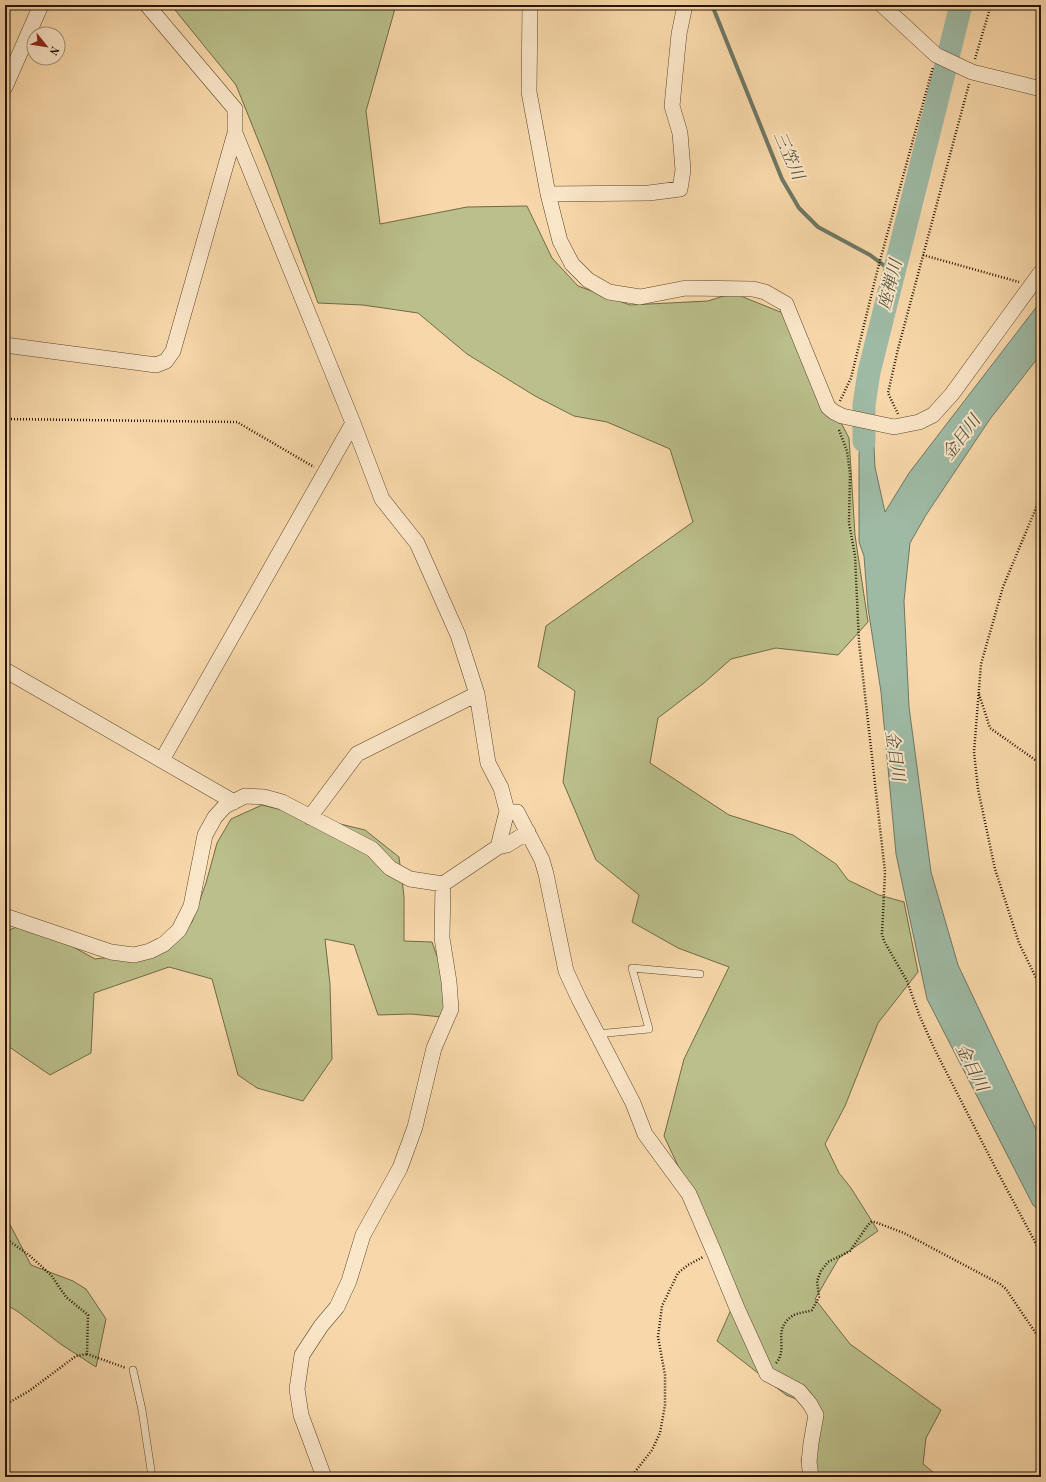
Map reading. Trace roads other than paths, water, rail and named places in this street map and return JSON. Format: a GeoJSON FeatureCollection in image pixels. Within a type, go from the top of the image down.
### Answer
{"type":"FeatureCollection","features":[{"type":"Feature","properties":{"kind":"street"},"geometry":{"type":"LineString","coordinates":[[5,87],[41,5]]}},
{"type":"Feature","properties":{"kind":"street"},"geometry":{"type":"LineString","coordinates":[[5,345],[156,365],[166,361],[173,351],[235,133],[234,109],[147,5]]}},
{"type":"Feature","properties":{"kind":"street"},"geometry":{"type":"LineString","coordinates":[[530,5],[529,92],[548,194],[560,241],[572,264],[588,280],[609,292],[640,297],[686,288],[753,289],[765,292],[786,304],[828,407],[838,414],[899,426],[919,422],[933,415],[952,394],[1041,272]]}},
{"type":"Feature","properties":{"kind":"street"},"geometry":{"type":"LineString","coordinates":[[548,194],[650,193],[680,189],[683,170],[680,133],[672,106],[680,34],[685,5]]}},
{"type":"Feature","properties":{"kind":"street"},"geometry":{"type":"LineString","coordinates":[[882,5],[936,55],[972,72],[1041,89]]}},
{"type":"Feature","properties":{"kind":"street"},"geometry":{"type":"LineString","coordinates":[[235,133],[353,423],[382,499],[420,550],[458,635],[477,694],[488,763],[501,788],[507,811],[498,847]]}},
{"type":"Feature","properties":{"kind":"street"},"geometry":{"type":"LineString","coordinates":[[162,760],[353,423]]}},
{"type":"Feature","properties":{"kind":"street"},"geometry":{"type":"LineString","coordinates":[[5,670],[234,802]]}},
{"type":"Feature","properties":{"kind":"street"},"geometry":{"type":"LineString","coordinates":[[310,816],[357,754],[477,694]]}},
{"type":"Feature","properties":{"kind":"street"},"geometry":{"type":"LineString","coordinates":[[5,916],[111,952],[134,955],[150,951],[164,944],[179,930],[191,906],[205,836],[215,817],[225,806],[245,796],[264,797],[282,802],[372,849],[390,868],[410,879],[443,884],[498,847],[507,845],[528,832]]}},
{"type":"Feature","properties":{"kind":"street"},"geometry":{"type":"LineString","coordinates":[[507,811],[517,812],[542,860],[566,971],[633,1103],[645,1134],[689,1194],[737,1308],[767,1374],[799,1391],[810,1404],[816,1415],[809,1462],[811,1477]]}},
{"type":"Feature","properties":{"kind":"street"},"geometry":{"type":"LineString","coordinates":[[324,1477],[301,1415],[297,1389],[302,1355],[321,1326],[337,1307],[348,1281],[363,1235],[400,1168],[415,1128],[434,1048],[451,1009],[449,982],[442,938],[443,884]]}},
{"type":"Feature","properties":{"kind":"lane"},"geometry":{"type":"LineString","coordinates":[[597,1034],[649,1029],[632,968],[700,974]]}},
{"type":"Feature","properties":{"kind":"lane"},"geometry":{"type":"LineString","coordinates":[[133,1370],[142,1410],[152,1477]]}},
{"type":"Feature","properties":{"kind":"water","name":"金目川"},"geometry":{"type":"Polygon","coordinates":[[[1041,301],[1041,354],[990,419],[926,515],[910,543],[904,601],[909,707],[931,872],[958,965],[1041,1140],[1041,1213],[1033,1205],[927,999],[896,854],[881,692],[868,608],[864,556],[859,542],[859,455],[865,395],[870,368],[875,467],[885,512],[909,473],[1041,301]]]}},
{"type":"Feature","properties":{"kind":"waterway","name":"三笠川"},"geometry":{"type":"LineString","coordinates":[[712,5],[782,179],[799,208],[818,227],[870,255],[894,273]]}},
{"type":"Feature","properties":{"kind":"waterway","name":"座禅川"},"geometry":{"type":"LineString","coordinates":[[864,441],[864,405],[869,372],[961,5]]}}]}
